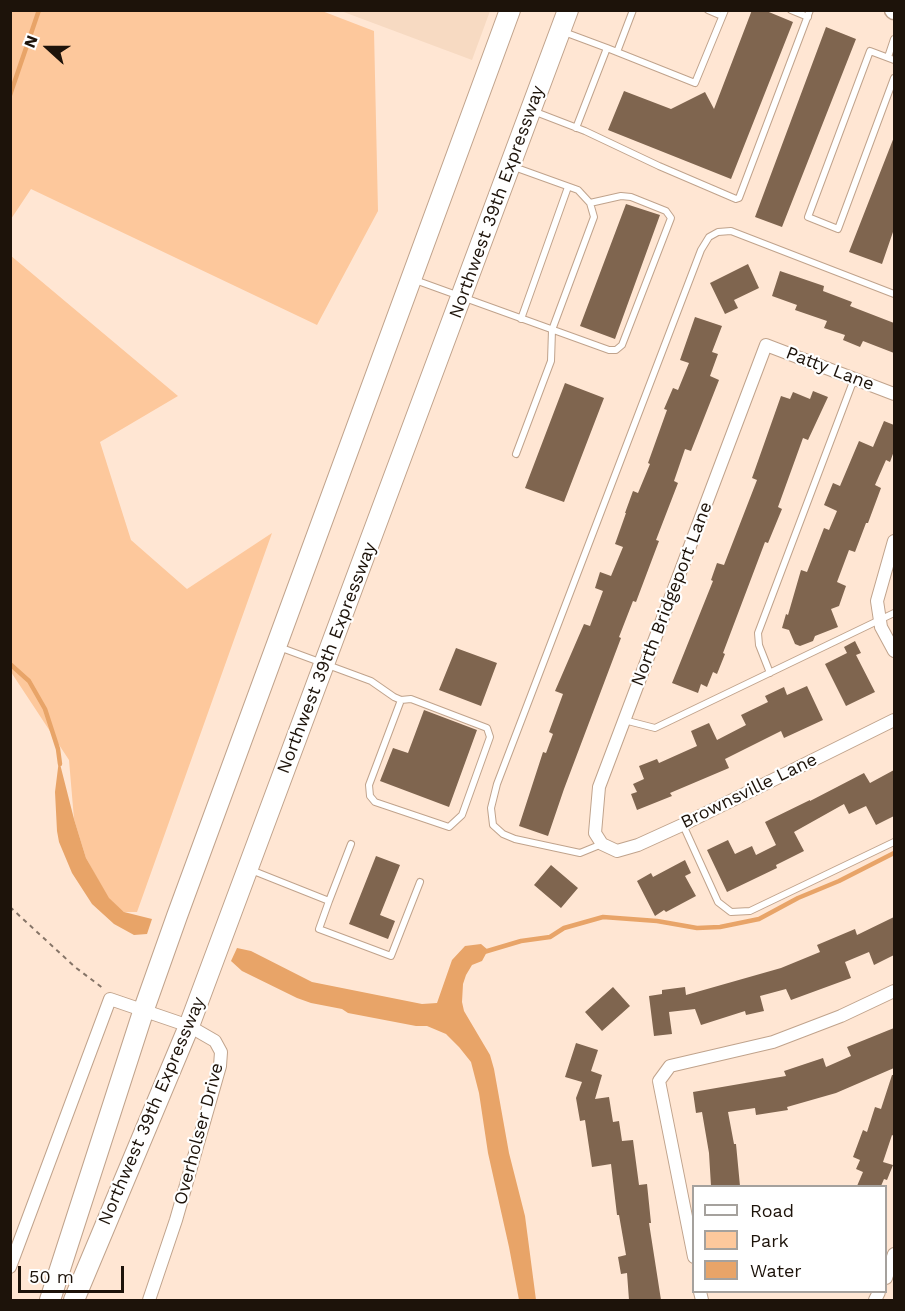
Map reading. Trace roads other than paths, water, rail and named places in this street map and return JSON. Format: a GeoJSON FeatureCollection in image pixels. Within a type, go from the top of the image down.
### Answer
{"type":"FeatureCollection","features":[{"type":"Feature","properties":{"kind":"highway","name":"Northwest 39th Expressway"},"geometry":{"type":"LineString","coordinates":[[50,1300],[144,1009],[275,646],[510,10]]}},
{"type":"Feature","properties":{"kind":"highway","name":"Northwest 39th Expressway"},"geometry":{"type":"LineString","coordinates":[[74,1300],[189,1026],[568,10]]}},
{"type":"Feature","properties":{"kind":"street","name":"North Bridgeport Lane"},"geometry":{"type":"LineString","coordinates":[[602,844],[595,833],[599,787],[766,345]]}},
{"type":"Feature","properties":{"kind":"street","name":"Patty Lane"},"geometry":{"type":"LineString","coordinates":[[766,345],[894,394]]}},
{"type":"Feature","properties":{"kind":"street"},"geometry":{"type":"LineString","coordinates":[[894,541],[877,601],[881,627],[894,651]]}},
{"type":"Feature","properties":{"kind":"street","name":"Brownsville Lane"},"geometry":{"type":"LineString","coordinates":[[602,844],[617,851],[638,844],[682,825],[894,720]]}},
{"type":"Feature","properties":{"kind":"street"},"geometry":{"type":"LineString","coordinates":[[692,1252],[659,1081],[670,1066],[773,1042],[841,1016],[894,991]]}},
{"type":"Feature","properties":{"kind":"street","name":"Overholser Drive"},"geometry":{"type":"LineString","coordinates":[[10,1267],[110,999],[189,1026],[215,1041],[221,1052],[220,1066],[176,1220],[149,1300]]}},
{"type":"Feature","properties":{"kind":"street"},"geometry":{"type":"LineString","coordinates":[[887,1273],[894,1254]]}},
{"type":"Feature","properties":{"kind":"lane"},"geometry":{"type":"LineString","coordinates":[[561,31],[695,83],[724,13],[708,10]]}},
{"type":"Feature","properties":{"kind":"lane"},"geometry":{"type":"LineString","coordinates":[[531,110],[736,199],[739,198],[809,14],[791,10]]}},
{"type":"Feature","properties":{"kind":"lane"},"geometry":{"type":"LineString","coordinates":[[617,52],[632,12]]}},
{"type":"Feature","properties":{"kind":"lane"},"geometry":{"type":"LineString","coordinates":[[894,39],[891,58],[870,51],[808,217],[838,229],[894,78]]}},
{"type":"Feature","properties":{"kind":"lane"},"geometry":{"type":"LineString","coordinates":[[576,128],[608,48]]}},
{"type":"Feature","properties":{"kind":"lane"},"geometry":{"type":"LineString","coordinates":[[510,166],[578,190],[590,203],[594,217],[552,330],[551,361],[516,454]]}},
{"type":"Feature","properties":{"kind":"lane"},"geometry":{"type":"LineString","coordinates":[[521,319],[568,187]]}},
{"type":"Feature","properties":{"kind":"lane"},"geometry":{"type":"LineString","coordinates":[[411,279],[609,350],[620,347],[671,218],[666,211],[631,197],[621,196],[590,203]]}},
{"type":"Feature","properties":{"kind":"lane"},"geometry":{"type":"LineString","coordinates":[[602,844],[580,853],[515,839],[503,834],[493,825],[491,808],[497,784],[701,250],[709,237],[718,232],[731,231],[894,294]]}},
{"type":"Feature","properties":{"kind":"lane"},"geometry":{"type":"LineString","coordinates":[[770,673],[759,645],[758,633],[855,378]]}},
{"type":"Feature","properties":{"kind":"lane"},"geometry":{"type":"LineString","coordinates":[[624,720],[655,728],[894,613]]}},
{"type":"Feature","properties":{"kind":"lane"},"geometry":{"type":"LineString","coordinates":[[275,646],[371,681],[401,700],[411,699],[487,728],[490,737],[462,815],[449,827],[375,802],[370,796],[369,785],[401,700]]}},
{"type":"Feature","properties":{"kind":"lane"},"geometry":{"type":"LineString","coordinates":[[682,825],[718,902],[731,912],[750,910],[894,842]]}},
{"type":"Feature","properties":{"kind":"lane"},"geometry":{"type":"LineString","coordinates":[[351,844],[319,929],[391,956],[420,882]]}},
{"type":"Feature","properties":{"kind":"lane"},"geometry":{"type":"LineString","coordinates":[[248,869],[329,901]]}},
{"type":"Feature","properties":{"kind":"water"},"geometry":{"type":"Polygon","coordinates":[[[59,760],[86,858],[109,898],[124,912],[152,919],[147,934],[134,935],[114,924],[92,904],[72,873],[59,842],[57,831],[55,792],[59,760]]]}},
{"type":"Feature","properties":{"kind":"water"},"geometry":{"type":"Polygon","coordinates":[[[481,944],[488,950],[482,961],[472,965],[466,975],[462,1002],[464,1011],[490,1055],[494,1069],[509,1153],[525,1216],[536,1300],[519,1300],[488,1153],[479,1093],[471,1062],[459,1047],[446,1034],[427,1026],[348,1013],[342,1009],[297,998],[242,971],[231,961],[237,948],[251,951],[312,982],[422,1004],[437,1003],[452,960],[465,946],[481,944]]]}},
{"type":"Feature","properties":{"kind":"waterway"},"geometry":{"type":"LineString","coordinates":[[10,95],[39,10]]}},
{"type":"Feature","properties":{"kind":"waterway"},"geometry":{"type":"LineString","coordinates":[[10,664],[29,681],[45,709],[58,749],[60,764]]}},
{"type":"Feature","properties":{"kind":"waterway"},"geometry":{"type":"LineString","coordinates":[[484,952],[521,941],[550,937],[564,928],[603,917],[657,921],[697,928],[720,927],[759,919],[894,853]]}}]}
